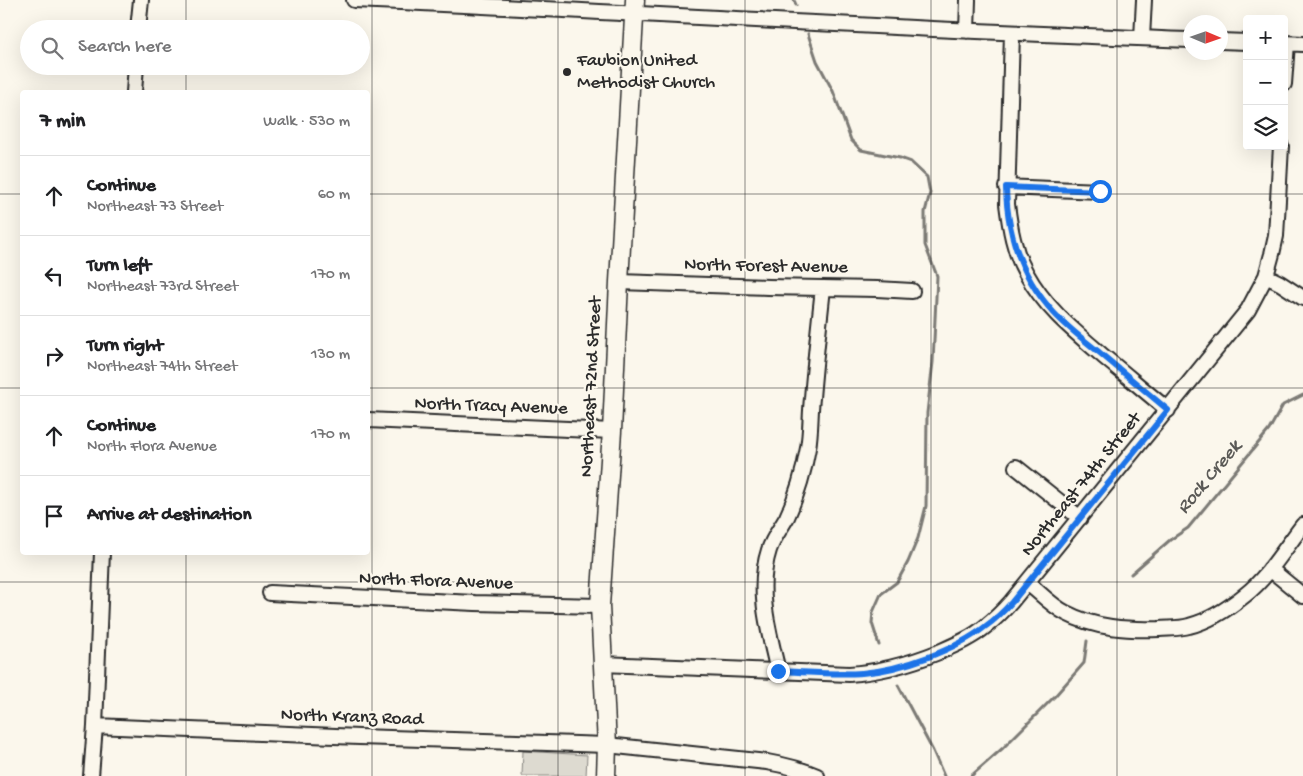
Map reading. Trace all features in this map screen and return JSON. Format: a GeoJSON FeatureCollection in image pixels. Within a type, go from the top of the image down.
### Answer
{"type":"FeatureCollection","features":[{"type":"Feature","properties":{"kind":"main road","name":"Northeast 72nd Street"},"geometry":{"type":"LineString","coordinates":[[606,776],[607,745],[600,606],[612,431],[634,7]]}},
{"type":"Feature","properties":{"kind":"street"},"geometry":{"type":"LineString","coordinates":[[139,20],[141,0]]}},
{"type":"Feature","properties":{"kind":"street"},"geometry":{"type":"LineString","coordinates":[[354,0],[634,7],[760,19],[967,31],[1183,40]]}},
{"type":"Feature","properties":{"kind":"street"},"geometry":{"type":"LineString","coordinates":[[967,31],[968,0]]}},
{"type":"Feature","properties":{"kind":"street"},"geometry":{"type":"LineString","coordinates":[[1142,38],[1144,0]]}},
{"type":"Feature","properties":{"kind":"street"},"geometry":{"type":"LineString","coordinates":[[1012,33],[1006,187],[1008,213],[1018,257],[1039,294],[1054,312],[1070,328],[1168,410]]}},
{"type":"Feature","properties":{"kind":"street"},"geometry":{"type":"LineString","coordinates":[[1228,41],[1243,42]]}},
{"type":"Feature","properties":{"kind":"street"},"geometry":{"type":"LineString","coordinates":[[1288,43],[1303,44]]}},
{"type":"Feature","properties":{"kind":"street"},"geometry":{"type":"LineString","coordinates":[[134,90],[135,75]]}},
{"type":"Feature","properties":{"kind":"street","name":"Northeast 74th Street"},"geometry":{"type":"LineString","coordinates":[[1028,582],[1243,317],[1257,294],[1266,276],[1276,236],[1281,150]]}},
{"type":"Feature","properties":{"kind":"street"},"geometry":{"type":"LineString","coordinates":[[1006,187],[1100,191]]}},
{"type":"Feature","properties":{"kind":"street"},"geometry":{"type":"LineString","coordinates":[[1266,276],[1303,298]]}},
{"type":"Feature","properties":{"kind":"street","name":"North Forest Avenue"},"geometry":{"type":"LineString","coordinates":[[619,282],[912,291]]}},
{"type":"Feature","properties":{"kind":"street"},"geometry":{"type":"LineString","coordinates":[[778,671],[767,626],[764,603],[764,579],[766,563],[772,543],[794,501],[808,448],[822,288]]}},
{"type":"Feature","properties":{"kind":"street","name":"North Tracy Avenue"},"geometry":{"type":"LineString","coordinates":[[370,420],[612,431]]}},
{"type":"Feature","properties":{"kind":"street"},"geometry":{"type":"LineString","coordinates":[[1016,467],[1080,518]]}},
{"type":"Feature","properties":{"kind":"street"},"geometry":{"type":"LineString","coordinates":[[602,664],[849,674],[891,669],[918,661],[957,645],[972,636],[1000,615],[1028,582],[1062,611],[1102,626],[1125,628],[1174,628],[1188,626],[1230,606],[1258,584],[1303,525]]}},
{"type":"Feature","properties":{"kind":"street"},"geometry":{"type":"LineString","coordinates":[[91,776],[95,726],[102,555]]}},
{"type":"Feature","properties":{"kind":"street"},"geometry":{"type":"LineString","coordinates":[[1270,569],[1303,596]]}},
{"type":"Feature","properties":{"kind":"street","name":"North Flora Avenue"},"geometry":{"type":"LineString","coordinates":[[270,593],[465,603],[600,606]]}},
{"type":"Feature","properties":{"kind":"street","name":"North Kranz Road"},"geometry":{"type":"LineString","coordinates":[[95,726],[607,745],[768,762],[785,765],[817,776]]}},
{"type":"Feature","properties":{"kind":"shaded area"},"geometry":{"type":"Polygon","coordinates":[[[523,751],[587,755],[586,776],[522,776],[523,751]]]}},
{"type":"Feature","properties":{"kind":"waterway"},"geometry":{"type":"LineString","coordinates":[[794,0],[796,5]]}},
{"type":"Feature","properties":{"kind":"waterway"},"geometry":{"type":"LineString","coordinates":[[808,34],[817,61],[833,91],[851,140],[861,150],[911,162],[927,177],[930,193],[925,212],[925,245],[937,276],[933,362],[927,413],[926,506],[918,538],[908,562],[897,582],[881,594],[873,612],[872,623],[879,645]]}},
{"type":"Feature","properties":{"kind":"waterway","name":"Rock Creek"},"geometry":{"type":"LineString","coordinates":[[1131,574],[1170,540],[1188,528],[1269,430],[1283,405],[1303,395]]}},
{"type":"Feature","properties":{"kind":"waterway","name":"Rock Creek"},"geometry":{"type":"LineString","coordinates":[[971,776],[1003,748],[1055,696],[1084,663],[1087,641]]}},
{"type":"Feature","properties":{"kind":"waterway"},"geometry":{"type":"LineString","coordinates":[[898,685],[944,776]]}},
{"type":"Feature","properties":{"kind":"place","name":"Faubion United Methodist Church"},"geometry":{"type":"Point","coordinates":[567,72]}},
{"type":"Feature","properties":{"kind":"route"},"geometry":{"type":"LineString","coordinates":[[778,671],[849,674],[877,672],[918,661],[957,645],[972,636],[1000,615],[1012,602],[1168,410],[1070,328],[1054,312],[1039,294],[1018,257],[1009,222],[1006,187],[1100,191]]}}]}
